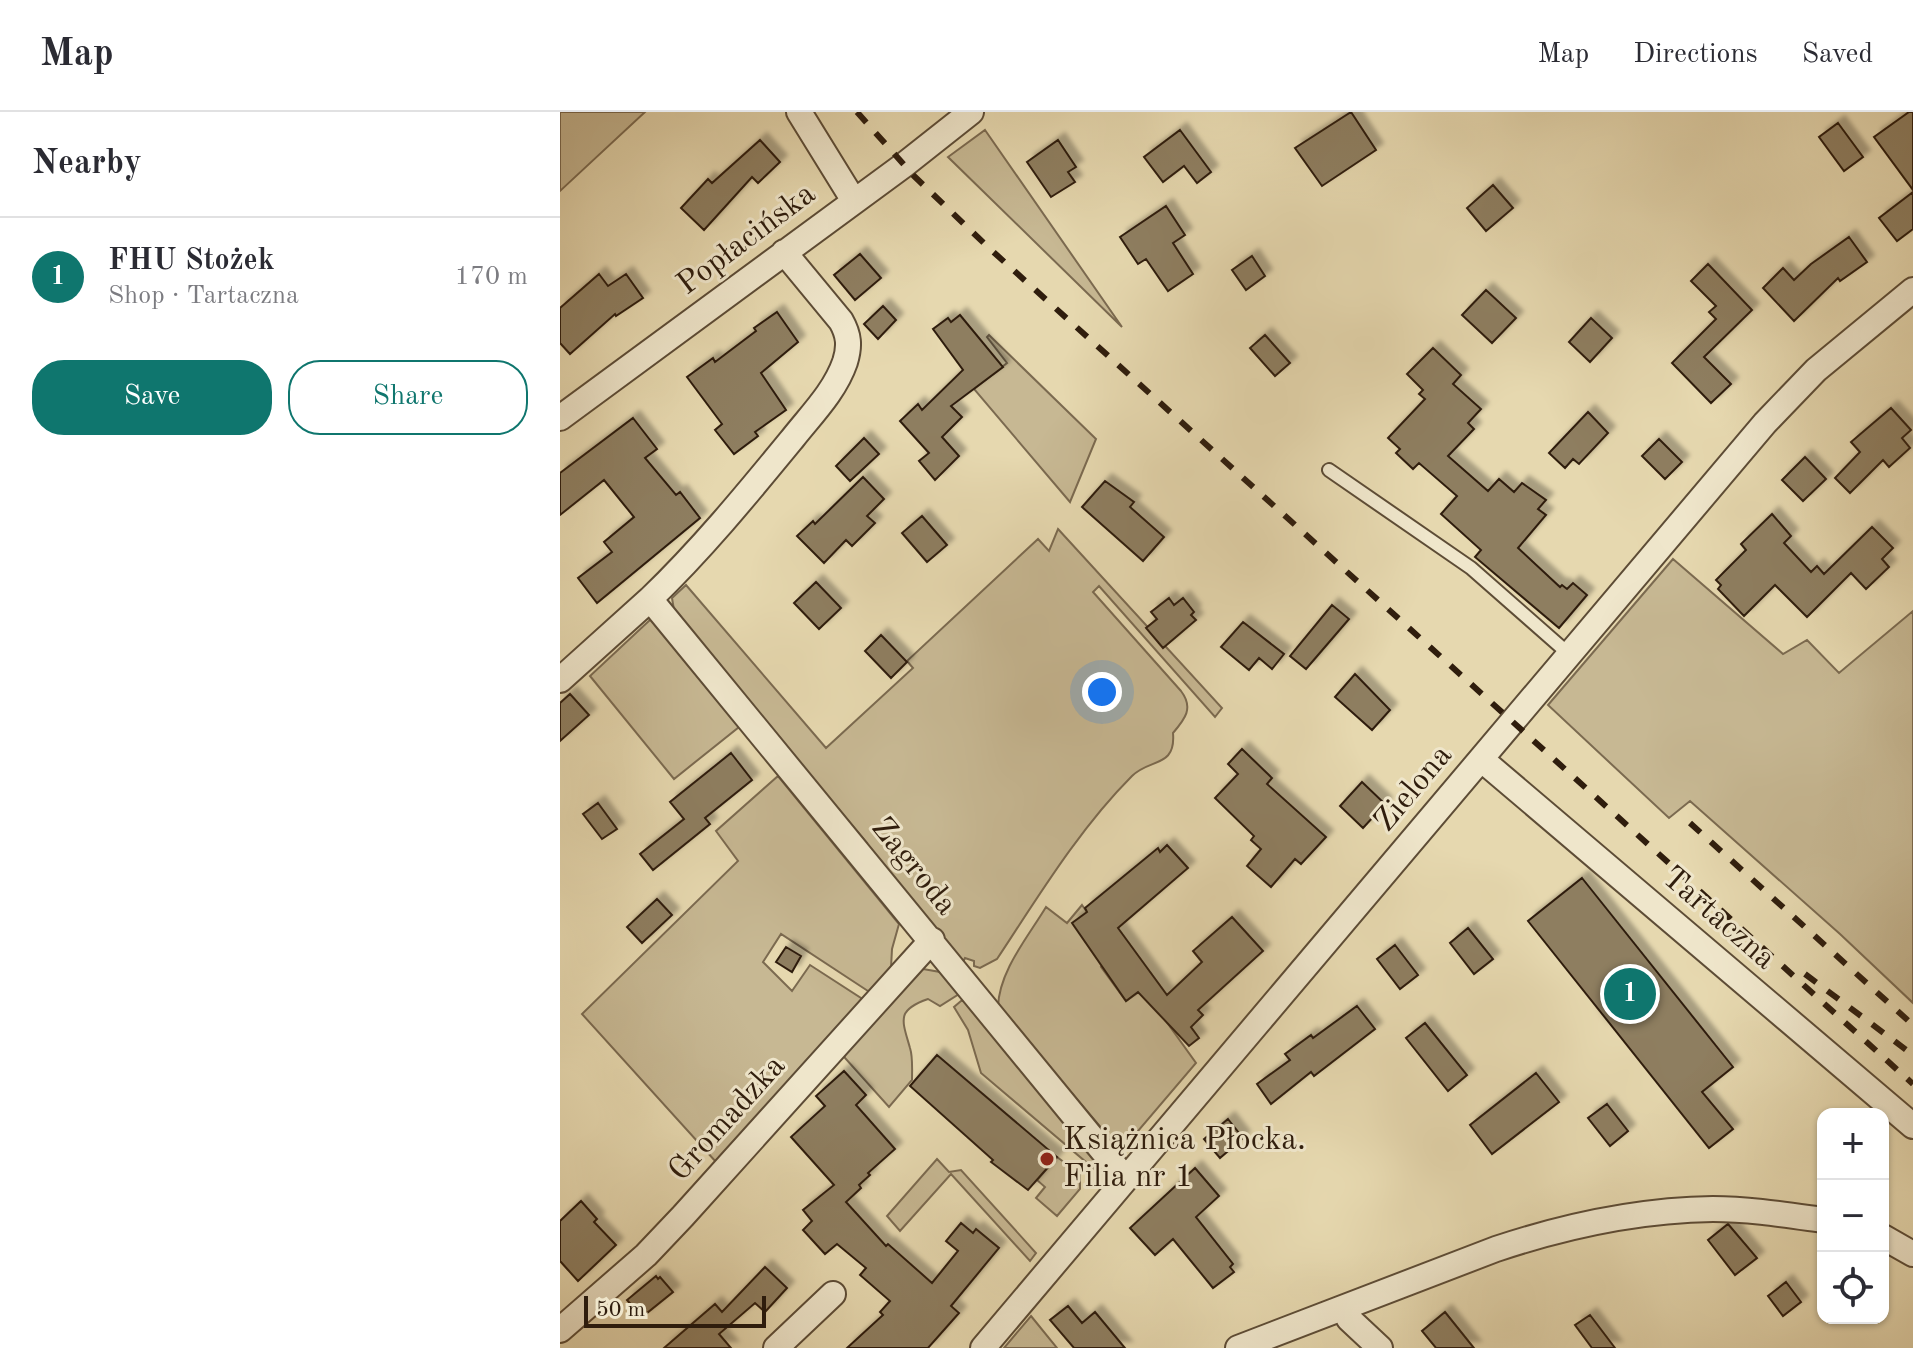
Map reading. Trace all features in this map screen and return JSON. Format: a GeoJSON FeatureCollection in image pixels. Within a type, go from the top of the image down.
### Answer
{"type":"FeatureCollection","features":[{"type":"Feature","properties":{"kind":"street"},"geometry":{"type":"LineString","coordinates":[[799,112],[854,201]]}},
{"type":"Feature","properties":{"kind":"street","name":"Popłacińska"},"geometry":{"type":"LineString","coordinates":[[560,418],[854,201],[941,121],[971,112]]}},
{"type":"Feature","properties":{"kind":"street"},"geometry":{"type":"LineString","coordinates":[[560,680],[681,569],[747,494],[831,390],[846,359],[848,334],[841,321],[784,252]]}},
{"type":"Feature","properties":{"kind":"street","name":"Zielona"},"geometry":{"type":"LineString","coordinates":[[983,1348],[1791,395],[1816,370],[1913,290]]}},
{"type":"Feature","properties":{"kind":"street","name":"Zagroda"},"geometry":{"type":"LineString","coordinates":[[650,599],[1125,1178]]}},
{"type":"Feature","properties":{"kind":"street","name":"Tartaczna"},"geometry":{"type":"LineString","coordinates":[[1481,759],[1913,1126]]}},
{"type":"Feature","properties":{"kind":"street","name":"Gromadzka"},"geometry":{"type":"LineString","coordinates":[[560,1330],[646,1255],[932,940]]}},
{"type":"Feature","properties":{"kind":"street"},"geometry":{"type":"LineString","coordinates":[[1238,1348],[1517,1242],[1622,1218],[1714,1209],[1817,1219]]}},
{"type":"Feature","properties":{"kind":"street"},"geometry":{"type":"LineString","coordinates":[[1889,1240],[1913,1254]]}},
{"type":"Feature","properties":{"kind":"street"},"geometry":{"type":"LineString","coordinates":[[776,1348],[833,1294]]}},
{"type":"Feature","properties":{"kind":"street"},"geometry":{"type":"LineString","coordinates":[[1343,1308],[1349,1319],[1380,1348]]}},
{"type":"Feature","properties":{"kind":"lane"},"geometry":{"type":"LineString","coordinates":[[1329,470],[1471,568],[1570,655]]}},
{"type":"Feature","properties":{"kind":"shaded area"},"geometry":{"type":"Polygon","coordinates":[[[560,112],[645,112],[560,191],[560,112]]]}},
{"type":"Feature","properties":{"kind":"shaded area"},"geometry":{"type":"Polygon","coordinates":[[[985,130],[1122,327],[948,157],[985,130]]]}},
{"type":"Feature","properties":{"kind":"shaded area"},"geometry":{"type":"Polygon","coordinates":[[[989,335],[1096,439],[1070,502],[974,389],[1007,363],[987,337],[989,335]]]}},
{"type":"Feature","properties":{"kind":"shaded area"},"geometry":{"type":"Polygon","coordinates":[[[1058,529],[1222,708],[1215,717],[1099,586],[1093,592],[1181,691],[1187,703],[1186,713],[1173,733],[1173,744],[1166,757],[1139,770],[1094,818],[997,959],[980,968],[974,966],[974,961],[965,958],[963,962],[864,846],[867,843],[675,616],[672,598],[686,585],[826,748],[913,668],[907,661],[1038,539],[1049,551],[1058,529]]]}},
{"type":"Feature","properties":{"kind":"shaded area"},"geometry":{"type":"Polygon","coordinates":[[[1673,559],[1783,654],[1807,640],[1839,673],[1913,611],[1913,1003],[1690,801],[1669,818],[1548,705],[1673,559]]]}},
{"type":"Feature","properties":{"kind":"shaded area"},"geometry":{"type":"Polygon","coordinates":[[[651,619],[739,727],[674,779],[590,676],[651,619]]]}},
{"type":"Feature","properties":{"kind":"shaded area"},"geometry":{"type":"Polygon","coordinates":[[[778,776],[899,924],[892,949],[891,968],[871,993],[781,934],[763,962],[792,991],[810,965],[864,1000],[716,1162],[582,1014],[738,861],[716,831],[778,776]]]}},
{"type":"Feature","properties":{"kind":"shaded area"},"geometry":{"type":"Polygon","coordinates":[[[1082,905],[1117,954],[1101,967],[1126,1001],[1143,989],[1196,1063],[1121,1151],[998,1007],[1009,967],[1046,907],[1067,923],[1082,905]]]}},
{"type":"Feature","properties":{"kind":"shaded area"},"geometry":{"type":"Polygon","coordinates":[[[923,969],[940,972],[959,994],[940,1006],[928,999],[906,1012],[904,1023],[912,1055],[912,1080],[889,1107],[843,1052],[923,969]]]}},
{"type":"Feature","properties":{"kind":"shaded area"},"geometry":{"type":"Polygon","coordinates":[[[965,1001],[1096,1162],[1100,1167],[1099,1173],[981,1073],[968,1030],[954,1007],[965,1001]]]}},
{"type":"Feature","properties":{"kind":"shaded area"},"geometry":{"type":"Polygon","coordinates":[[[1057,1157],[1080,1174],[1080,1189],[1057,1216],[1036,1198],[1045,1187],[1037,1180],[1057,1157]]]}},
{"type":"Feature","properties":{"kind":"shaded area"},"geometry":{"type":"Polygon","coordinates":[[[937,1159],[949,1172],[961,1170],[1036,1253],[1030,1261],[951,1174],[900,1231],[887,1216],[937,1159]]]}},
{"type":"Feature","properties":{"kind":"shaded area"},"geometry":{"type":"Polygon","coordinates":[[[1031,1316],[1057,1348],[1004,1348],[1031,1316]]]}},
{"type":"Feature","properties":{"kind":"building"},"geometry":{"type":"Polygon","coordinates":[[[1351,112],[1376,150],[1322,186],[1295,148],[1351,112]]]}},
{"type":"Feature","properties":{"kind":"building"},"geometry":{"type":"Polygon","coordinates":[[[1913,112],[1913,190],[1874,137],[1913,112]]]}},
{"type":"Feature","properties":{"kind":"building"},"geometry":{"type":"Polygon","coordinates":[[[1838,123],[1863,157],[1844,171],[1819,137],[1838,123]]]}},
{"type":"Feature","properties":{"kind":"building"},"geometry":{"type":"Polygon","coordinates":[[[1180,130],[1211,172],[1197,183],[1184,166],[1163,182],[1144,157],[1180,130]]]}},
{"type":"Feature","properties":{"kind":"building"},"geometry":{"type":"Polygon","coordinates":[[[760,140],[780,162],[758,183],[752,177],[704,230],[681,208],[708,179],[712,183],[760,140]]]}},
{"type":"Feature","properties":{"kind":"building"},"geometry":{"type":"Polygon","coordinates":[[[1058,140],[1076,167],[1068,172],[1075,182],[1051,197],[1027,162],[1058,140]]]}},
{"type":"Feature","properties":{"kind":"building"},"geometry":{"type":"Polygon","coordinates":[[[1493,185],[1513,208],[1486,231],[1467,208],[1493,185]]]}},
{"type":"Feature","properties":{"kind":"building"},"geometry":{"type":"Polygon","coordinates":[[[1913,192],[1913,229],[1897,241],[1879,218],[1913,192]]]}},
{"type":"Feature","properties":{"kind":"building"},"geometry":{"type":"Polygon","coordinates":[[[1166,206],[1185,235],[1173,243],[1193,274],[1168,291],[1146,259],[1138,264],[1120,237],[1166,206]]]}},
{"type":"Feature","properties":{"kind":"building"},"geometry":{"type":"Polygon","coordinates":[[[1849,237],[1867,262],[1840,281],[1838,278],[1794,321],[1763,288],[1783,268],[1794,280],[1849,237]]]}},
{"type":"Feature","properties":{"kind":"building"},"geometry":{"type":"Polygon","coordinates":[[[860,254],[881,278],[855,300],[834,275],[860,254]]]}},
{"type":"Feature","properties":{"kind":"building"},"geometry":{"type":"Polygon","coordinates":[[[1252,256],[1265,276],[1246,290],[1232,270],[1252,256]]]}},
{"type":"Feature","properties":{"kind":"building"},"geometry":{"type":"Polygon","coordinates":[[[1708,264],[1752,310],[1704,357],[1731,384],[1711,403],[1672,363],[1716,319],[1709,312],[1716,306],[1691,281],[1708,264]]]}},
{"type":"Feature","properties":{"kind":"building"},"geometry":{"type":"Polygon","coordinates":[[[599,274],[608,286],[626,274],[643,298],[615,314],[570,354],[560,343],[560,308],[599,274]]]}},
{"type":"Feature","properties":{"kind":"building"},"geometry":{"type":"Polygon","coordinates":[[[1486,290],[1516,318],[1492,343],[1462,315],[1486,290]]]}},
{"type":"Feature","properties":{"kind":"building"},"geometry":{"type":"Polygon","coordinates":[[[883,306],[896,320],[878,339],[864,324],[883,306]]]}},
{"type":"Feature","properties":{"kind":"building"},"geometry":{"type":"Polygon","coordinates":[[[777,312],[798,342],[761,373],[786,410],[755,432],[758,436],[734,454],[715,430],[722,424],[687,377],[713,358],[715,362],[777,312]]]}},
{"type":"Feature","properties":{"kind":"building"},"geometry":{"type":"Polygon","coordinates":[[[960,315],[1003,367],[951,406],[962,417],[942,437],[959,456],[935,480],[919,461],[929,453],[900,421],[918,404],[922,410],[963,370],[933,329],[948,318],[951,322],[960,315]]]}},
{"type":"Feature","properties":{"kind":"building"},"geometry":{"type":"Polygon","coordinates":[[[1591,318],[1612,338],[1590,362],[1569,342],[1591,318]]]}},
{"type":"Feature","properties":{"kind":"building"},"geometry":{"type":"Polygon","coordinates":[[[1265,335],[1290,363],[1275,376],[1250,348],[1265,335]]]}},
{"type":"Feature","properties":{"kind":"building"},"geometry":{"type":"Polygon","coordinates":[[[1433,348],[1461,375],[1453,384],[1481,409],[1468,423],[1474,429],[1448,456],[1488,491],[1499,479],[1514,492],[1522,483],[1546,500],[1538,509],[1546,515],[1518,548],[1560,587],[1562,585],[1567,589],[1573,583],[1587,595],[1559,628],[1475,557],[1481,550],[1441,514],[1457,496],[1419,463],[1413,469],[1396,453],[1400,449],[1388,438],[1425,399],[1419,394],[1423,390],[1407,374],[1433,348]]]}},
{"type":"Feature","properties":{"kind":"building"},"geometry":{"type":"Polygon","coordinates":[[[1891,408],[1911,430],[1902,438],[1910,448],[1889,467],[1883,460],[1850,493],[1835,478],[1860,452],[1851,442],[1891,408]]]}},
{"type":"Feature","properties":{"kind":"building"},"geometry":{"type":"Polygon","coordinates":[[[1588,412],[1608,433],[1579,464],[1573,459],[1565,468],[1549,453],[1588,412]]]}},
{"type":"Feature","properties":{"kind":"building"},"geometry":{"type":"Polygon","coordinates":[[[633,418],[657,449],[645,458],[676,495],[680,492],[700,518],[597,603],[578,578],[612,552],[604,542],[634,517],[604,480],[560,515],[560,473],[633,418]]]}},
{"type":"Feature","properties":{"kind":"building"},"geometry":{"type":"Polygon","coordinates":[[[864,438],[879,454],[850,481],[836,466],[864,438]]]}},
{"type":"Feature","properties":{"kind":"building"},"geometry":{"type":"Polygon","coordinates":[[[1659,439],[1682,462],[1665,479],[1642,456],[1659,439]]]}},
{"type":"Feature","properties":{"kind":"building"},"geometry":{"type":"Polygon","coordinates":[[[1805,457],[1826,479],[1803,501],[1782,480],[1805,457]]]}},
{"type":"Feature","properties":{"kind":"building"},"geometry":{"type":"Polygon","coordinates":[[[863,477],[884,499],[867,516],[875,523],[852,546],[846,540],[824,563],[797,536],[813,521],[815,524],[863,477]]]}},
{"type":"Feature","properties":{"kind":"building"},"geometry":{"type":"Polygon","coordinates":[[[1105,481],[1134,502],[1130,507],[1164,537],[1143,561],[1082,507],[1105,481]]]}},
{"type":"Feature","properties":{"kind":"building"},"geometry":{"type":"Polygon","coordinates":[[[1772,514],[1791,536],[1784,543],[1811,572],[1817,566],[1824,574],[1872,527],[1893,548],[1882,559],[1889,567],[1866,589],[1851,573],[1807,617],[1775,585],[1744,616],[1718,589],[1721,585],[1716,580],[1746,550],[1741,544],[1772,514]]]}},
{"type":"Feature","properties":{"kind":"building"},"geometry":{"type":"Polygon","coordinates":[[[922,516],[947,545],[927,562],[902,533],[922,516]]]}},
{"type":"Feature","properties":{"kind":"building"},"geometry":{"type":"Polygon","coordinates":[[[816,582],[841,608],[819,629],[794,603],[816,582]]]}},
{"type":"Feature","properties":{"kind":"building"},"geometry":{"type":"Polygon","coordinates":[[[1169,598],[1174,605],[1183,598],[1196,620],[1163,648],[1146,628],[1157,619],[1151,612],[1169,598]]]}},
{"type":"Feature","properties":{"kind":"building"},"geometry":{"type":"Polygon","coordinates":[[[1332,605],[1349,619],[1306,669],[1290,656],[1332,605]]]}},
{"type":"Feature","properties":{"kind":"building"},"geometry":{"type":"Polygon","coordinates":[[[1243,622],[1284,654],[1272,669],[1259,658],[1249,670],[1221,647],[1243,622]]]}},
{"type":"Feature","properties":{"kind":"building"},"geometry":{"type":"Polygon","coordinates":[[[881,635],[907,662],[891,678],[865,651],[881,635]]]}},
{"type":"Feature","properties":{"kind":"building"},"geometry":{"type":"Polygon","coordinates":[[[1355,674],[1390,710],[1372,730],[1335,697],[1355,674]]]}},
{"type":"Feature","properties":{"kind":"building"},"geometry":{"type":"Polygon","coordinates":[[[570,694],[589,715],[560,741],[560,703],[570,694]]]}},
{"type":"Feature","properties":{"kind":"building"},"geometry":{"type":"Polygon","coordinates":[[[1242,749],[1272,778],[1267,784],[1326,837],[1301,864],[1295,859],[1271,887],[1247,866],[1261,849],[1251,840],[1254,836],[1215,798],[1238,774],[1228,764],[1242,749]]]}},
{"type":"Feature","properties":{"kind":"building"},"geometry":{"type":"Polygon","coordinates":[[[731,753],[752,780],[705,818],[710,824],[653,870],[640,854],[684,819],[670,802],[731,753]]]}},
{"type":"Feature","properties":{"kind":"building"},"geometry":{"type":"Polygon","coordinates":[[[1362,782],[1385,804],[1363,828],[1340,806],[1362,782]]]}},
{"type":"Feature","properties":{"kind":"building"},"geometry":{"type":"Polygon","coordinates":[[[598,803],[617,829],[602,839],[583,814],[598,803]]]}},
{"type":"Feature","properties":{"kind":"building"},"geometry":{"type":"Polygon","coordinates":[[[1167,845],[1188,868],[1118,928],[1167,995],[1202,962],[1193,951],[1232,917],[1263,951],[1198,1010],[1203,1015],[1191,1027],[1199,1038],[1189,1046],[1138,992],[1126,1001],[1072,923],[1087,912],[1085,908],[1158,848],[1160,852],[1167,845]]]}},
{"type":"Feature","properties":{"kind":"building"},"geometry":{"type":"Polygon","coordinates":[[[1582,878],[1733,1067],[1702,1092],[1733,1129],[1709,1148],[1528,921],[1582,878]]]}},
{"type":"Feature","properties":{"kind":"building"},"geometry":{"type":"Polygon","coordinates":[[[657,899],[672,915],[642,943],[627,927],[657,899]]]}},
{"type":"Feature","properties":{"kind":"building"},"geometry":{"type":"Polygon","coordinates":[[[1468,928],[1493,959],[1474,974],[1450,943],[1468,928]]]}},
{"type":"Feature","properties":{"kind":"building"},"geometry":{"type":"Polygon","coordinates":[[[1395,945],[1418,975],[1400,989],[1377,959],[1395,945]]]}},
{"type":"Feature","properties":{"kind":"building"},"geometry":{"type":"Polygon","coordinates":[[[786,947],[801,956],[792,972],[776,962],[786,947]]]}},
{"type":"Feature","properties":{"kind":"building"},"geometry":{"type":"Polygon","coordinates":[[[1357,1006],[1375,1029],[1314,1076],[1311,1072],[1271,1104],[1257,1084],[1290,1060],[1285,1054],[1357,1006]]]}},
{"type":"Feature","properties":{"kind":"building"},"geometry":{"type":"Polygon","coordinates":[[[1425,1023],[1467,1075],[1448,1091],[1406,1038],[1425,1023]]]}},
{"type":"Feature","properties":{"kind":"building"},"geometry":{"type":"Polygon","coordinates":[[[937,1055],[1057,1157],[1028,1190],[991,1162],[993,1160],[910,1086],[937,1055]]]}},
{"type":"Feature","properties":{"kind":"building"},"geometry":{"type":"Polygon","coordinates":[[[844,1071],[866,1095],[856,1105],[895,1149],[868,1173],[870,1175],[859,1185],[861,1188],[846,1202],[886,1246],[888,1244],[932,1283],[958,1251],[946,1241],[961,1223],[973,1233],[976,1229],[999,1248],[951,1306],[959,1313],[928,1348],[847,1348],[883,1315],[880,1312],[890,1301],[860,1275],[866,1268],[837,1244],[825,1254],[803,1230],[812,1221],[803,1210],[834,1185],[791,1137],[825,1106],[816,1096],[844,1071]]]}},
{"type":"Feature","properties":{"kind":"building"},"geometry":{"type":"Polygon","coordinates":[[[1536,1073],[1559,1102],[1492,1154],[1470,1125],[1536,1073]]]}},
{"type":"Feature","properties":{"kind":"building"},"geometry":{"type":"Polygon","coordinates":[[[1607,1104],[1628,1131],[1610,1146],[1588,1118],[1607,1104]]]}},
{"type":"Feature","properties":{"kind":"building"},"geometry":{"type":"Polygon","coordinates":[[[1228,1119],[1243,1138],[1220,1158],[1204,1139],[1228,1119]]]}},
{"type":"Feature","properties":{"kind":"building"},"geometry":{"type":"Polygon","coordinates":[[[1195,1168],[1219,1196],[1196,1217],[1233,1264],[1230,1267],[1234,1272],[1213,1288],[1173,1239],[1155,1255],[1130,1228],[1195,1168]]]}},
{"type":"Feature","properties":{"kind":"building"},"geometry":{"type":"Polygon","coordinates":[[[581,1201],[597,1219],[594,1222],[616,1245],[578,1281],[560,1261],[560,1221],[581,1201]]]}},
{"type":"Feature","properties":{"kind":"building"},"geometry":{"type":"Polygon","coordinates":[[[1728,1224],[1757,1258],[1735,1275],[1708,1240],[1728,1224]]]}},
{"type":"Feature","properties":{"kind":"building"},"geometry":{"type":"Polygon","coordinates":[[[765,1267],[787,1288],[765,1312],[755,1303],[719,1334],[731,1348],[664,1348],[715,1304],[722,1312],[765,1267]]]}},
{"type":"Feature","properties":{"kind":"building"},"geometry":{"type":"Polygon","coordinates":[[[656,1276],[673,1292],[642,1317],[627,1300],[656,1276]]]}},
{"type":"Feature","properties":{"kind":"building"},"geometry":{"type":"Polygon","coordinates":[[[1786,1282],[1801,1302],[1783,1316],[1768,1296],[1786,1282]]]}},
{"type":"Feature","properties":{"kind":"building"},"geometry":{"type":"Polygon","coordinates":[[[1068,1306],[1082,1323],[1095,1312],[1125,1348],[1074,1348],[1050,1320],[1068,1306]]]}},
{"type":"Feature","properties":{"kind":"building"},"geometry":{"type":"Polygon","coordinates":[[[1445,1312],[1474,1348],[1436,1348],[1422,1331],[1445,1312]]]}},
{"type":"Feature","properties":{"kind":"building"},"geometry":{"type":"Polygon","coordinates":[[[1590,1315],[1615,1348],[1592,1348],[1575,1325],[1590,1315]]]}},
{"type":"Feature","properties":{"kind":"railway"},"geometry":{"type":"LineString","coordinates":[[857,112],[914,176],[989,248],[1913,1084]]}},
{"type":"Feature","properties":{"kind":"railway"},"geometry":{"type":"LineString","coordinates":[[1690,823],[1913,1025]]}},
{"type":"Feature","properties":{"kind":"railway"},"geometry":{"type":"LineString","coordinates":[[1805,974],[1913,1055]]}},
{"type":"Feature","properties":{"kind":"place","name":"FHU Stożek"},"geometry":{"type":"Point","coordinates":[1630,994]}},
{"type":"Feature","properties":{"kind":"place","name":"Książnica Płocka. Filia nr 1"},"geometry":{"type":"Point","coordinates":[1047,1159]}}]}
